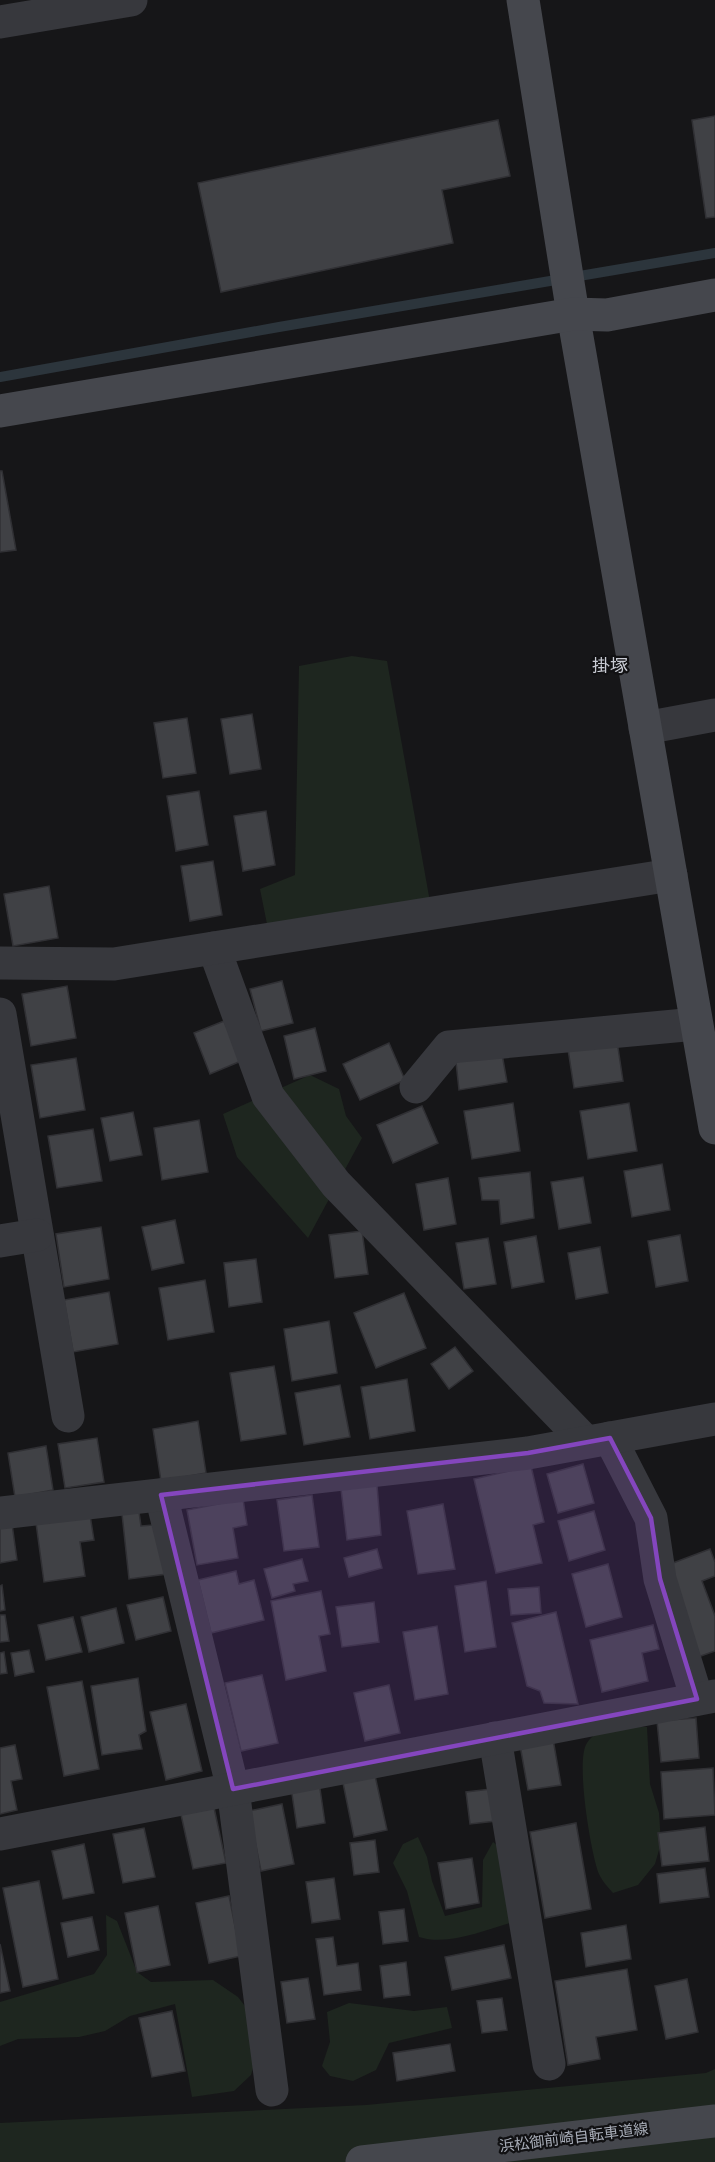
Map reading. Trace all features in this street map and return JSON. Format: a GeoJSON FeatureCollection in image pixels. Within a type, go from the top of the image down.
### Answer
{"type":"FeatureCollection","features":[{"type":"Feature","properties":{"kind":"street"},"geometry":{"type":"LineString","coordinates":[[0,22],[131,0]]}},
{"type":"Feature","properties":{"kind":"street"},"geometry":{"type":"LineString","coordinates":[[523,0],[573,314],[715,1128]]}},
{"type":"Feature","properties":{"kind":"street"},"geometry":{"type":"LineString","coordinates":[[0,411],[573,314],[607,315],[715,295]]}},
{"type":"Feature","properties":{"kind":"street"},"geometry":{"type":"LineString","coordinates":[[645,728],[715,716]]}},
{"type":"Feature","properties":{"kind":"street"},"geometry":{"type":"LineString","coordinates":[[0,963],[114,964],[671,875]]}},
{"type":"Feature","properties":{"kind":"street"},"geometry":{"type":"LineString","coordinates":[[0,1834],[706,1697],[660,1579],[651,1518],[598,1440],[336,1184],[268,1096],[214,948]]}},
{"type":"Feature","properties":{"kind":"street"},"geometry":{"type":"LineString","coordinates":[[0,1014],[68,1416]]}},
{"type":"Feature","properties":{"kind":"street"},"geometry":{"type":"LineString","coordinates":[[416,1087],[449,1047],[696,1024]]}},
{"type":"Feature","properties":{"kind":"street"},"geometry":{"type":"LineString","coordinates":[[0,1241],[37,1235]]}},
{"type":"Feature","properties":{"kind":"street"},"geometry":{"type":"LineString","coordinates":[[0,1513],[528,1453],[715,1419]]}},
{"type":"Feature","properties":{"kind":"street"},"geometry":{"type":"LineString","coordinates":[[161,1495],[233,1789],[272,2090]]}},
{"type":"Feature","properties":{"kind":"street"},"geometry":{"type":"LineString","coordinates":[[495,1738],[549,2064]]}},
{"type":"Feature","properties":{"kind":"street","name":"浜松御前崎自転車道線"},"geometry":{"type":"LineString","coordinates":[[362,2162],[715,2121]]}},
{"type":"Feature","properties":{"kind":"highlighted area"},"geometry":{"type":"Polygon","coordinates":[[[610,1438],[651,1518],[660,1579],[697,1699],[233,1789],[161,1495],[528,1453],[610,1438]]]}},
{"type":"Feature","properties":{"kind":"shaded area"},"geometry":{"type":"Polygon","coordinates":[[[352,656],[387,661],[432,913],[270,939],[260,889],[295,875],[299,666],[352,656]]]}},
{"type":"Feature","properties":{"kind":"shaded area"},"geometry":{"type":"Polygon","coordinates":[[[310,1075],[339,1089],[346,1116],[362,1138],[308,1238],[237,1157],[223,1114],[310,1075]]]}},
{"type":"Feature","properties":{"kind":"shaded area"},"geometry":{"type":"Polygon","coordinates":[[[647,1727],[650,1784],[659,1813],[661,1843],[655,1864],[638,1885],[613,1893],[599,1874],[592,1848],[583,1786],[584,1752],[587,1743],[599,1732],[614,1728],[647,1727]]]}},
{"type":"Feature","properties":{"kind":"shaded area"},"geometry":{"type":"Polygon","coordinates":[[[418,1837],[427,1857],[432,1881],[445,1916],[482,1907],[483,1860],[493,1842],[506,1853],[510,1923],[453,1939],[419,1937],[407,1891],[393,1863],[403,1844],[418,1837]]]}},
{"type":"Feature","properties":{"kind":"shaded area"},"geometry":{"type":"Polygon","coordinates":[[[106,1915],[117,1921],[137,1972],[151,1982],[213,1980],[238,1997],[264,2031],[251,2075],[234,2091],[192,2097],[175,2004],[130,2016],[105,2031],[79,2037],[18,2039],[0,2046],[0,2002],[94,1974],[107,1955],[106,1915]]]}},
{"type":"Feature","properties":{"kind":"shaded area"},"geometry":{"type":"Polygon","coordinates":[[[349,2003],[414,2011],[447,2007],[452,2028],[389,2043],[376,2070],[353,2081],[330,2076],[322,2066],[330,2042],[327,2012],[349,2003]]]}},
{"type":"Feature","properties":{"kind":"shaded area"},"geometry":{"type":"Polygon","coordinates":[[[715,2069],[715,2162],[0,2162],[0,2123],[366,2105],[706,2073],[715,2069]]]}},
{"type":"Feature","properties":{"kind":"building"},"geometry":{"type":"Polygon","coordinates":[[[715,116],[715,217],[706,218],[692,120],[715,116]]]}},
{"type":"Feature","properties":{"kind":"building"},"geometry":{"type":"Polygon","coordinates":[[[498,120],[510,176],[442,190],[453,243],[221,292],[198,183],[498,120]]]}},
{"type":"Feature","properties":{"kind":"building"},"geometry":{"type":"Polygon","coordinates":[[[0,471],[2,471],[16,550],[0,552],[0,471]]]}},
{"type":"Feature","properties":{"kind":"building"},"geometry":{"type":"Polygon","coordinates":[[[252,714],[261,769],[230,774],[221,719],[252,714]]]}},
{"type":"Feature","properties":{"kind":"building"},"geometry":{"type":"Polygon","coordinates":[[[187,718],[196,773],[163,778],[154,723],[187,718]]]}},
{"type":"Feature","properties":{"kind":"building"},"geometry":{"type":"Polygon","coordinates":[[[199,791],[208,845],[176,851],[167,796],[199,791]]]}},
{"type":"Feature","properties":{"kind":"building"},"geometry":{"type":"Polygon","coordinates":[[[266,811],[275,865],[243,871],[234,816],[266,811]]]}},
{"type":"Feature","properties":{"kind":"building"},"geometry":{"type":"Polygon","coordinates":[[[213,861],[222,915],[190,921],[181,866],[213,861]]]}},
{"type":"Feature","properties":{"kind":"building"},"geometry":{"type":"Polygon","coordinates":[[[49,886],[58,938],[13,946],[4,894],[49,886]]]}},
{"type":"Feature","properties":{"kind":"building"},"geometry":{"type":"Polygon","coordinates":[[[282,981],[293,1023],[261,1031],[250,989],[282,981]]]}},
{"type":"Feature","properties":{"kind":"building"},"geometry":{"type":"Polygon","coordinates":[[[67,986],[76,1038],[31,1046],[22,994],[67,986]]]}},
{"type":"Feature","properties":{"kind":"building"},"geometry":{"type":"Polygon","coordinates":[[[224,1021],[241,1061],[210,1074],[194,1033],[224,1021]]]}},
{"type":"Feature","properties":{"kind":"building"},"geometry":{"type":"Polygon","coordinates":[[[315,1028],[326,1071],[294,1079],[284,1036],[315,1028]]]}},
{"type":"Feature","properties":{"kind":"building"},"geometry":{"type":"Polygon","coordinates":[[[617,1041],[623,1081],[574,1088],[568,1049],[617,1041]]]}},
{"type":"Feature","properties":{"kind":"building"},"geometry":{"type":"Polygon","coordinates":[[[389,1043],[405,1080],[360,1100],[343,1064],[389,1043]]]}},
{"type":"Feature","properties":{"kind":"building"},"geometry":{"type":"Polygon","coordinates":[[[502,1054],[507,1082],[459,1090],[456,1062],[502,1054]]]}},
{"type":"Feature","properties":{"kind":"building"},"geometry":{"type":"Polygon","coordinates":[[[76,1058],[85,1110],[40,1118],[31,1065],[76,1058]]]}},
{"type":"Feature","properties":{"kind":"building"},"geometry":{"type":"Polygon","coordinates":[[[513,1103],[520,1151],[472,1159],[464,1111],[513,1103]]]}},
{"type":"Feature","properties":{"kind":"building"},"geometry":{"type":"Polygon","coordinates":[[[629,1103],[637,1151],[588,1159],[580,1111],[629,1103]]]}},
{"type":"Feature","properties":{"kind":"building"},"geometry":{"type":"Polygon","coordinates":[[[422,1106],[438,1143],[393,1163],[377,1125],[422,1106]]]}},
{"type":"Feature","properties":{"kind":"building"},"geometry":{"type":"Polygon","coordinates":[[[133,1112],[142,1155],[110,1161],[101,1118],[133,1112]]]}},
{"type":"Feature","properties":{"kind":"building"},"geometry":{"type":"Polygon","coordinates":[[[199,1120],[208,1172],[162,1180],[154,1128],[199,1120]]]}},
{"type":"Feature","properties":{"kind":"building"},"geometry":{"type":"Polygon","coordinates":[[[93,1129],[102,1181],[57,1188],[48,1136],[93,1129]]]}},
{"type":"Feature","properties":{"kind":"building"},"geometry":{"type":"Polygon","coordinates":[[[662,1164],[670,1210],[632,1217],[624,1171],[662,1164]]]}},
{"type":"Feature","properties":{"kind":"building"},"geometry":{"type":"Polygon","coordinates":[[[530,1172],[534,1218],[501,1224],[499,1200],[482,1200],[479,1178],[530,1172]]]}},
{"type":"Feature","properties":{"kind":"building"},"geometry":{"type":"Polygon","coordinates":[[[583,1177],[591,1223],[559,1229],[551,1182],[583,1177]]]}},
{"type":"Feature","properties":{"kind":"building"},"geometry":{"type":"Polygon","coordinates":[[[448,1178],[456,1224],[424,1230],[416,1184],[448,1178]]]}},
{"type":"Feature","properties":{"kind":"building"},"geometry":{"type":"Polygon","coordinates":[[[175,1220],[184,1263],[152,1270],[142,1227],[175,1220]]]}},
{"type":"Feature","properties":{"kind":"building"},"geometry":{"type":"Polygon","coordinates":[[[101,1227],[109,1279],[64,1287],[56,1234],[101,1227]]]}},
{"type":"Feature","properties":{"kind":"building"},"geometry":{"type":"Polygon","coordinates":[[[362,1231],[368,1274],[335,1278],[329,1235],[362,1231]]]}},
{"type":"Feature","properties":{"kind":"building"},"geometry":{"type":"Polygon","coordinates":[[[680,1235],[688,1281],[656,1287],[648,1241],[680,1235]]]}},
{"type":"Feature","properties":{"kind":"building"},"geometry":{"type":"Polygon","coordinates":[[[536,1236],[544,1282],[512,1288],[504,1242],[536,1236]]]}},
{"type":"Feature","properties":{"kind":"building"},"geometry":{"type":"Polygon","coordinates":[[[488,1238],[496,1284],[464,1289],[456,1243],[488,1238]]]}},
{"type":"Feature","properties":{"kind":"building"},"geometry":{"type":"Polygon","coordinates":[[[600,1247],[608,1293],[576,1299],[568,1253],[600,1247]]]}},
{"type":"Feature","properties":{"kind":"building"},"geometry":{"type":"Polygon","coordinates":[[[256,1259],[262,1302],[229,1307],[224,1263],[256,1259]]]}},
{"type":"Feature","properties":{"kind":"building"},"geometry":{"type":"Polygon","coordinates":[[[205,1280],[214,1332],[168,1340],[159,1288],[205,1280]]]}},
{"type":"Feature","properties":{"kind":"building"},"geometry":{"type":"Polygon","coordinates":[[[109,1292],[118,1344],[73,1352],[64,1300],[109,1292]]]}},
{"type":"Feature","properties":{"kind":"building"},"geometry":{"type":"Polygon","coordinates":[[[404,1293],[426,1348],[376,1368],[354,1313],[404,1293]]]}},
{"type":"Feature","properties":{"kind":"building"},"geometry":{"type":"Polygon","coordinates":[[[329,1321],[337,1373],[292,1381],[284,1329],[329,1321]]]}},
{"type":"Feature","properties":{"kind":"building"},"geometry":{"type":"Polygon","coordinates":[[[455,1347],[473,1371],[449,1389],[431,1364],[455,1347]]]}},
{"type":"Feature","properties":{"kind":"building"},"geometry":{"type":"Polygon","coordinates":[[[274,1366],[286,1434],[241,1441],[230,1373],[274,1366]]]}},
{"type":"Feature","properties":{"kind":"building"},"geometry":{"type":"Polygon","coordinates":[[[407,1379],[415,1431],[370,1439],[361,1387],[407,1379]]]}},
{"type":"Feature","properties":{"kind":"building"},"geometry":{"type":"Polygon","coordinates":[[[340,1385],[350,1437],[304,1445],[295,1393],[340,1385]]]}},
{"type":"Feature","properties":{"kind":"building"},"geometry":{"type":"Polygon","coordinates":[[[198,1421],[206,1473],[161,1481],[153,1429],[198,1421]]]}},
{"type":"Feature","properties":{"kind":"building"},"geometry":{"type":"Polygon","coordinates":[[[97,1438],[104,1482],[65,1488],[58,1444],[97,1438]]]}},
{"type":"Feature","properties":{"kind":"building"},"geometry":{"type":"Polygon","coordinates":[[[46,1446],[53,1490],[15,1497],[8,1453],[46,1446]]]}},
{"type":"Feature","properties":{"kind":"building"},"geometry":{"type":"Polygon","coordinates":[[[583,1464],[594,1503],[558,1513],[547,1474],[583,1464]]]}},
{"type":"Feature","properties":{"kind":"building"},"geometry":{"type":"Polygon","coordinates":[[[531,1466],[544,1522],[533,1525],[542,1563],[496,1573],[474,1479],[531,1466]]]}},
{"type":"Feature","properties":{"kind":"building"},"geometry":{"type":"Polygon","coordinates":[[[377,1485],[381,1535],[347,1540],[341,1489],[377,1485]]]}},
{"type":"Feature","properties":{"kind":"building"},"geometry":{"type":"Polygon","coordinates":[[[312,1495],[319,1547],[284,1551],[277,1500],[312,1495]]]}},
{"type":"Feature","properties":{"kind":"building"},"geometry":{"type":"Polygon","coordinates":[[[243,1499],[247,1525],[233,1528],[238,1558],[197,1565],[187,1510],[243,1499]]]}},
{"type":"Feature","properties":{"kind":"building"},"geometry":{"type":"Polygon","coordinates":[[[443,1504],[455,1569],[418,1574],[407,1511],[443,1504]]]}},
{"type":"Feature","properties":{"kind":"building"},"geometry":{"type":"Polygon","coordinates":[[[594,1511],[605,1550],[569,1561],[558,1521],[594,1511]]]}},
{"type":"Feature","properties":{"kind":"building"},"geometry":{"type":"Polygon","coordinates":[[[139,1512],[141,1526],[153,1525],[167,1574],[129,1579],[122,1514],[139,1512]]]}},
{"type":"Feature","properties":{"kind":"building"},"geometry":{"type":"Polygon","coordinates":[[[90,1515],[94,1540],[80,1542],[85,1576],[44,1582],[36,1523],[90,1515]]]}},
{"type":"Feature","properties":{"kind":"building"},"geometry":{"type":"Polygon","coordinates":[[[12,1524],[17,1560],[0,1563],[0,1525],[12,1524]]]}},
{"type":"Feature","properties":{"kind":"building"},"geometry":{"type":"Polygon","coordinates":[[[377,1549],[382,1568],[349,1577],[344,1558],[377,1549]]]}},
{"type":"Feature","properties":{"kind":"building"},"geometry":{"type":"Polygon","coordinates":[[[710,1549],[715,1562],[715,1576],[702,1581],[715,1616],[715,1651],[698,1657],[665,1566],[710,1549]]]}},
{"type":"Feature","properties":{"kind":"building"},"geometry":{"type":"Polygon","coordinates":[[[302,1559],[308,1581],[293,1584],[295,1591],[272,1598],[264,1569],[302,1559]]]}},
{"type":"Feature","properties":{"kind":"building"},"geometry":{"type":"Polygon","coordinates":[[[608,1564],[622,1617],[586,1627],[572,1574],[608,1564]]]}},
{"type":"Feature","properties":{"kind":"building"},"geometry":{"type":"Polygon","coordinates":[[[236,1571],[239,1584],[254,1580],[264,1620],[211,1633],[198,1580],[236,1571]]]}},
{"type":"Feature","properties":{"kind":"building"},"geometry":{"type":"Polygon","coordinates":[[[486,1581],[496,1647],[465,1652],[455,1586],[486,1581]]]}},
{"type":"Feature","properties":{"kind":"building"},"geometry":{"type":"Polygon","coordinates":[[[2,1585],[5,1610],[0,1611],[0,1586],[2,1585]]]}},
{"type":"Feature","properties":{"kind":"building"},"geometry":{"type":"Polygon","coordinates":[[[539,1587],[541,1613],[511,1615],[508,1589],[539,1587]]]}},
{"type":"Feature","properties":{"kind":"building"},"geometry":{"type":"Polygon","coordinates":[[[321,1591],[330,1634],[319,1636],[326,1671],[286,1680],[271,1601],[321,1591]]]}},
{"type":"Feature","properties":{"kind":"building"},"geometry":{"type":"Polygon","coordinates":[[[163,1597],[171,1631],[136,1640],[127,1605],[163,1597]]]}},
{"type":"Feature","properties":{"kind":"building"},"geometry":{"type":"Polygon","coordinates":[[[374,1602],[379,1642],[342,1647],[336,1607],[374,1602]]]}},
{"type":"Feature","properties":{"kind":"building"},"geometry":{"type":"Polygon","coordinates":[[[116,1608],[124,1643],[89,1652],[81,1617],[116,1608]]]}},
{"type":"Feature","properties":{"kind":"building"},"geometry":{"type":"Polygon","coordinates":[[[556,1612],[578,1704],[544,1703],[540,1691],[527,1686],[512,1623],[556,1612]]]}},
{"type":"Feature","properties":{"kind":"building"},"geometry":{"type":"Polygon","coordinates":[[[0,1615],[5,1615],[9,1641],[0,1642],[0,1615]]]}},
{"type":"Feature","properties":{"kind":"building"},"geometry":{"type":"Polygon","coordinates":[[[73,1617],[82,1652],[46,1660],[38,1625],[73,1617]]]}},
{"type":"Feature","properties":{"kind":"building"},"geometry":{"type":"Polygon","coordinates":[[[653,1625],[659,1649],[642,1653],[648,1681],[602,1692],[590,1640],[653,1625]]]}},
{"type":"Feature","properties":{"kind":"building"},"geometry":{"type":"Polygon","coordinates":[[[437,1626],[448,1694],[415,1700],[403,1632],[437,1626]]]}},
{"type":"Feature","properties":{"kind":"building"},"geometry":{"type":"Polygon","coordinates":[[[29,1650],[34,1672],[15,1676],[11,1653],[29,1650]]]}},
{"type":"Feature","properties":{"kind":"building"},"geometry":{"type":"Polygon","coordinates":[[[4,1652],[7,1673],[0,1674],[0,1653],[4,1652]]]}},
{"type":"Feature","properties":{"kind":"building"},"geometry":{"type":"Polygon","coordinates":[[[262,1675],[278,1743],[241,1751],[225,1683],[262,1675]]]}},
{"type":"Feature","properties":{"kind":"building"},"geometry":{"type":"Polygon","coordinates":[[[138,1678],[146,1731],[139,1735],[142,1749],[102,1755],[91,1686],[138,1678]]]}},
{"type":"Feature","properties":{"kind":"building"},"geometry":{"type":"Polygon","coordinates":[[[82,1681],[99,1769],[64,1776],[47,1687],[82,1681]]]}},
{"type":"Feature","properties":{"kind":"building"},"geometry":{"type":"Polygon","coordinates":[[[389,1685],[400,1733],[365,1741],[354,1693],[389,1685]]]}},
{"type":"Feature","properties":{"kind":"building"},"geometry":{"type":"Polygon","coordinates":[[[186,1704],[202,1771],[166,1780],[150,1712],[186,1704]]]}},
{"type":"Feature","properties":{"kind":"building"},"geometry":{"type":"Polygon","coordinates":[[[696,1718],[699,1758],[661,1762],[657,1721],[696,1718]]]}},
{"type":"Feature","properties":{"kind":"building"},"geometry":{"type":"Polygon","coordinates":[[[553,1739],[561,1785],[528,1790],[520,1745],[553,1739]]]}},
{"type":"Feature","properties":{"kind":"building"},"geometry":{"type":"Polygon","coordinates":[[[15,1745],[22,1779],[11,1781],[17,1810],[0,1814],[0,1748],[15,1745]]]}},
{"type":"Feature","properties":{"kind":"building"},"geometry":{"type":"Polygon","coordinates":[[[713,1768],[715,1815],[664,1819],[661,1772],[713,1768]]]}},
{"type":"Feature","properties":{"kind":"building"},"geometry":{"type":"Polygon","coordinates":[[[374,1771],[387,1830],[354,1837],[342,1778],[374,1771]]]}},
{"type":"Feature","properties":{"kind":"building"},"geometry":{"type":"Polygon","coordinates":[[[319,1782],[325,1823],[297,1828],[291,1787],[319,1782]]]}},
{"type":"Feature","properties":{"kind":"building"},"geometry":{"type":"Polygon","coordinates":[[[491,1789],[496,1821],[470,1824],[466,1792],[491,1789]]]}},
{"type":"Feature","properties":{"kind":"building"},"geometry":{"type":"Polygon","coordinates":[[[213,1803],[226,1863],[193,1869],[180,1810],[213,1803]]]}},
{"type":"Feature","properties":{"kind":"building"},"geometry":{"type":"Polygon","coordinates":[[[282,1804],[294,1864],[261,1871],[249,1811],[282,1804]]]}},
{"type":"Feature","properties":{"kind":"building"},"geometry":{"type":"Polygon","coordinates":[[[576,1823],[591,1909],[545,1918],[530,1832],[576,1823]]]}},
{"type":"Feature","properties":{"kind":"building"},"geometry":{"type":"Polygon","coordinates":[[[705,1827],[709,1861],[662,1866],[658,1833],[705,1827]]]}},
{"type":"Feature","properties":{"kind":"building"},"geometry":{"type":"Polygon","coordinates":[[[144,1828],[155,1877],[123,1883],[113,1834],[144,1828]]]}},
{"type":"Feature","properties":{"kind":"building"},"geometry":{"type":"Polygon","coordinates":[[[375,1840],[379,1872],[354,1875],[350,1843],[375,1840]]]}},
{"type":"Feature","properties":{"kind":"building"},"geometry":{"type":"Polygon","coordinates":[[[84,1844],[94,1893],[63,1899],[52,1851],[84,1844]]]}},
{"type":"Feature","properties":{"kind":"building"},"geometry":{"type":"Polygon","coordinates":[[[472,1858],[479,1903],[446,1909],[438,1863],[472,1858]]]}},
{"type":"Feature","properties":{"kind":"building"},"geometry":{"type":"Polygon","coordinates":[[[705,1868],[709,1897],[660,1903],[657,1874],[705,1868]]]}},
{"type":"Feature","properties":{"kind":"building"},"geometry":{"type":"Polygon","coordinates":[[[334,1878],[340,1919],[312,1923],[306,1882],[334,1878]]]}},
{"type":"Feature","properties":{"kind":"building"},"geometry":{"type":"Polygon","coordinates":[[[39,1881],[58,1979],[23,1987],[3,1888],[39,1881]]]}},
{"type":"Feature","properties":{"kind":"building"},"geometry":{"type":"Polygon","coordinates":[[[229,1896],[241,1956],[209,1963],[196,1903],[229,1896]]]}},
{"type":"Feature","properties":{"kind":"building"},"geometry":{"type":"Polygon","coordinates":[[[158,1906],[170,1965],[137,1972],[125,1913],[158,1906]]]}},
{"type":"Feature","properties":{"kind":"building"},"geometry":{"type":"Polygon","coordinates":[[[404,1909],[408,1941],[383,1944],[379,1912],[404,1909]]]}},
{"type":"Feature","properties":{"kind":"building"},"geometry":{"type":"Polygon","coordinates":[[[92,1917],[99,1950],[68,1957],[61,1923],[92,1917]]]}},
{"type":"Feature","properties":{"kind":"building"},"geometry":{"type":"Polygon","coordinates":[[[626,1925],[631,1959],[586,1967],[581,1933],[626,1925]]]}},
{"type":"Feature","properties":{"kind":"building"},"geometry":{"type":"Polygon","coordinates":[[[333,1937],[337,1966],[358,1963],[361,1990],[324,1995],[316,1939],[333,1937]]]}},
{"type":"Feature","properties":{"kind":"building"},"geometry":{"type":"Polygon","coordinates":[[[0,1944],[10,1991],[0,1993],[0,1944]]]}},
{"type":"Feature","properties":{"kind":"building"},"geometry":{"type":"Polygon","coordinates":[[[504,1945],[511,1978],[452,1990],[445,1957],[504,1945]]]}},
{"type":"Feature","properties":{"kind":"building"},"geometry":{"type":"Polygon","coordinates":[[[406,1962],[410,1995],[384,1998],[380,1966],[406,1962]]]}},
{"type":"Feature","properties":{"kind":"building"},"geometry":{"type":"Polygon","coordinates":[[[627,1969],[637,2030],[596,2037],[600,2059],[568,2065],[555,1981],[627,1969]]]}},
{"type":"Feature","properties":{"kind":"building"},"geometry":{"type":"Polygon","coordinates":[[[308,1978],[315,2019],[287,2023],[281,1982],[308,1978]]]}},
{"type":"Feature","properties":{"kind":"building"},"geometry":{"type":"Polygon","coordinates":[[[687,1979],[698,2032],[666,2039],[655,1986],[687,1979]]]}},
{"type":"Feature","properties":{"kind":"building"},"geometry":{"type":"Polygon","coordinates":[[[502,1998],[507,2030],[482,2033],[477,2001],[502,1998]]]}},
{"type":"Feature","properties":{"kind":"building"},"geometry":{"type":"Polygon","coordinates":[[[172,2011],[185,2071],[152,2077],[139,2018],[172,2011]]]}},
{"type":"Feature","properties":{"kind":"building"},"geometry":{"type":"Polygon","coordinates":[[[450,2044],[455,2071],[397,2081],[393,2053],[450,2044]]]}},
{"type":"Feature","properties":{"kind":"waterway"},"geometry":{"type":"LineString","coordinates":[[0,377],[715,253]]}},
{"type":"Feature","properties":{"kind":"district","name":"掛塚"},"geometry":{"type":"Point","coordinates":[610,666]}}]}
